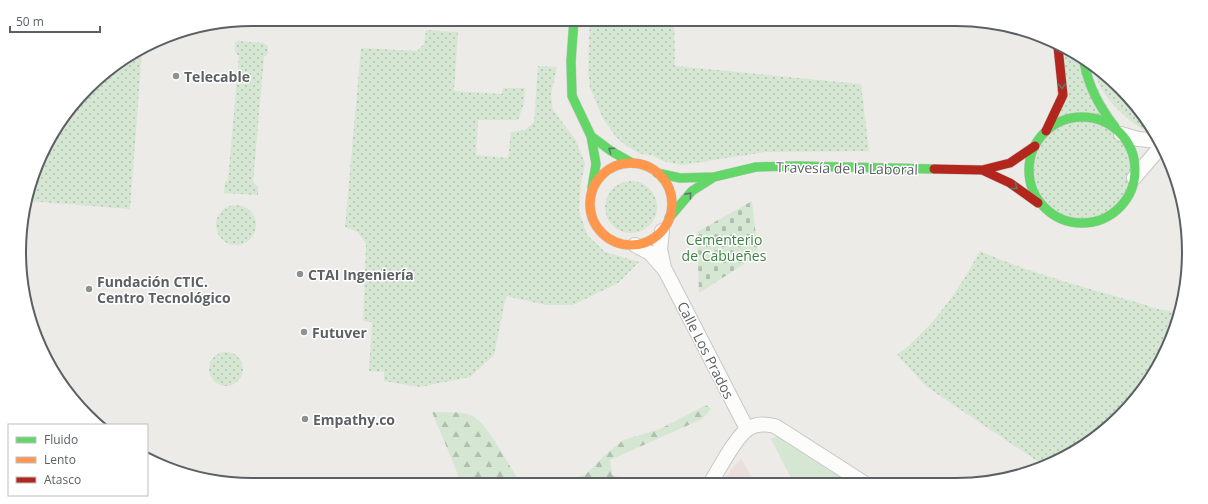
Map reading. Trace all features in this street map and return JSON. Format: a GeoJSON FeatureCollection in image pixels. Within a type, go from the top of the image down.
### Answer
{"type":"FeatureCollection","features":[{"type":"Feature","properties":{"kind":"street"},"geometry":{"type":"LineString","coordinates":[[574,26],[571,61],[572,96],[591,136],[596,164],[591,194],[591,215],[600,232],[619,244],[635,245],[650,241],[662,231],[669,218],[672,204],[669,189],[657,173],[645,165],[632,163],[617,165],[600,176],[591,194]]}},
{"type":"Feature","properties":{"kind":"street"},"geometry":{"type":"LineString","coordinates":[[1058,50],[1062,96],[1056,113],[1035,146],[1030,162],[1031,188],[1045,208],[1060,219],[1070,222],[1095,222],[1112,215],[1123,204],[1132,188],[1134,178],[1134,158],[1121,134],[1093,99],[1087,82],[1085,66]]}},
{"type":"Feature","properties":{"kind":"street"},"geometry":{"type":"LineString","coordinates":[[1045,132],[1063,120],[1094,118],[1107,123],[1121,134],[1138,139],[1153,140]]}},
{"type":"Feature","properties":{"kind":"street"},"geometry":{"type":"LineString","coordinates":[[591,136],[632,163]]}},
{"type":"Feature","properties":{"kind":"street","name":"Travesía de la Laboral"},"geometry":{"type":"LineString","coordinates":[[657,173],[680,178],[714,177],[756,168],[796,166],[982,170],[1010,163],[1035,146]]}},
{"type":"Feature","properties":{"kind":"street"},"geometry":{"type":"LineString","coordinates":[[1134,178],[1158,150]]}},
{"type":"Feature","properties":{"kind":"street","name":"Travesía de la Laboral"},"geometry":{"type":"LineString","coordinates":[[982,170],[1010,183],[1045,208]]}},
{"type":"Feature","properties":{"kind":"street","name":"Travesía de la Laboral"},"geometry":{"type":"LineString","coordinates":[[669,218],[692,191],[714,177]]}},
{"type":"Feature","properties":{"kind":"street","name":"Calle Los Prados"},"geometry":{"type":"LineString","coordinates":[[662,231],[660,249],[665,270],[747,429]]}},
{"type":"Feature","properties":{"kind":"street","name":"Calle Los Prados"},"geometry":{"type":"LineString","coordinates":[[635,245],[650,253],[665,270]]}},
{"type":"Feature","properties":{"kind":"street"},"geometry":{"type":"LineString","coordinates":[[714,478],[739,437],[747,429],[764,424],[775,426],[856,478]]}},
{"type":"Feature","properties":{"kind":"shaded area"},"geometry":{"type":"Polygon","coordinates":[[[741,458],[752,478],[725,478],[741,458]]]}},
{"type":"Feature","properties":{"kind":"green space"},"geometry":{"type":"Polygon","coordinates":[[[590,26],[674,26],[675,66],[861,84],[869,151],[765,152],[682,165],[663,161],[652,155],[641,154],[628,147],[616,137],[603,119],[590,88],[588,68],[590,26]]]}},
{"type":"Feature","properties":{"kind":"green space"},"geometry":{"type":"Polygon","coordinates":[[[426,30],[458,32],[454,91],[502,94],[503,88],[525,88],[524,103],[518,120],[478,120],[476,155],[508,158],[511,132],[525,130],[534,122],[538,66],[557,67],[551,94],[553,110],[575,139],[585,163],[581,182],[579,210],[587,235],[605,252],[639,262],[618,283],[573,305],[546,305],[506,296],[494,355],[470,377],[420,387],[384,381],[384,372],[369,371],[372,322],[363,321],[366,244],[358,232],[345,227],[361,48],[417,51],[424,44],[426,30]]]}},
{"type":"Feature","properties":{"kind":"green space"},"geometry":{"type":"Polygon","coordinates":[[[235,42],[263,43],[268,46],[268,54],[264,57],[253,182],[258,187],[258,195],[224,193],[225,182],[228,180],[239,56],[235,52],[235,42]]]}},
{"type":"Feature","properties":{"kind":"green space"},"geometry":{"type":"Polygon","coordinates":[[[1058,50],[1087,68],[1134,158],[1134,178],[1128,197],[1112,215],[1095,222],[1070,222],[1060,219],[1045,208],[1031,188],[1030,162],[1035,146],[1056,113],[1058,50]]]}},
{"type":"Feature","properties":{"kind":"green space"},"geometry":{"type":"Polygon","coordinates":[[[142,55],[130,209],[32,201],[43,166],[64,126],[92,92],[114,73],[142,55]]]}},
{"type":"Feature","properties":{"kind":"green space"},"geometry":{"type":"Polygon","coordinates":[[[1097,75],[1126,103],[1147,131],[1129,120],[1106,96],[1098,82],[1097,75]]]}},
{"type":"Feature","properties":{"kind":"green space"},"geometry":{"type":"Polygon","coordinates":[[[626,181],[636,181],[646,185],[653,192],[657,202],[657,212],[653,222],[646,229],[636,233],[626,233],[616,229],[609,222],[605,212],[605,202],[609,192],[616,185],[626,181]]]}},
{"type":"Feature","properties":{"kind":"green space","name":"Cementerio de Cabueñes"},"geometry":{"type":"Polygon","coordinates":[[[752,201],[758,255],[699,293],[697,232],[752,201]]]}},
{"type":"Feature","properties":{"kind":"green space"},"geometry":{"type":"Polygon","coordinates":[[[236,205],[244,207],[250,211],[254,217],[256,225],[254,233],[250,239],[244,243],[236,245],[228,243],[222,239],[218,233],[216,225],[218,217],[222,211],[228,207],[236,205]]]}},
{"type":"Feature","properties":{"kind":"green space"},"geometry":{"type":"Polygon","coordinates":[[[980,251],[1052,278],[1158,309],[1173,312],[1159,352],[1144,378],[1126,401],[1105,422],[1082,440],[1056,455],[1039,462],[927,387],[897,355],[934,321],[963,280],[980,251]]]}},
{"type":"Feature","properties":{"kind":"green space"},"geometry":{"type":"Polygon","coordinates":[[[223,352],[229,352],[238,357],[242,363],[242,375],[238,381],[229,386],[223,386],[214,381],[209,372],[209,366],[214,357],[223,352]]]}},
{"type":"Feature","properties":{"kind":"green space"},"geometry":{"type":"Polygon","coordinates":[[[706,405],[711,409],[702,419],[610,460],[612,475],[622,478],[574,478],[585,475],[606,454],[623,440],[660,429],[706,405]]]}},
{"type":"Feature","properties":{"kind":"green space"},"geometry":{"type":"Polygon","coordinates":[[[432,412],[459,413],[475,417],[490,433],[517,478],[460,478],[432,412]]]}},
{"type":"Feature","properties":{"kind":"green space"},"geometry":{"type":"Polygon","coordinates":[[[777,436],[850,478],[791,478],[771,439],[777,436]]]}},
{"type":"Feature","properties":{"kind":"traffic: fast"},"geometry":{"type":"LineString","coordinates":[[574,26],[571,61],[572,96],[591,136],[596,164],[592,188]]}},
{"type":"Feature","properties":{"kind":"traffic: fast"},"geometry":{"type":"LineString","coordinates":[[1085,66],[1095,96],[1115,127]]}},
{"type":"Feature","properties":{"kind":"traffic: fast"},"geometry":{"type":"LineString","coordinates":[[1082,117],[1102,121],[1119,133],[1131,150],[1135,170],[1131,190],[1119,207],[1102,219],[1082,223],[1062,219],[1045,207],[1033,190],[1029,170],[1033,150],[1045,133],[1062,121],[1082,117]]}},
{"type":"Feature","properties":{"kind":"traffic: fast"},"geometry":{"type":"LineString","coordinates":[[591,136],[611,151],[632,163]]}},
{"type":"Feature","properties":{"kind":"traffic: fast"},"geometry":{"type":"LineString","coordinates":[[657,173],[680,178],[714,177],[756,167],[797,166],[934,169]]}},
{"type":"Feature","properties":{"kind":"traffic: fast"},"geometry":{"type":"LineString","coordinates":[[669,218],[692,191],[714,177]]}},
{"type":"Feature","properties":{"kind":"traffic: slow"},"geometry":{"type":"LineString","coordinates":[[631,163],[647,166],[660,175],[669,188],[672,204],[669,220],[660,233],[647,242],[631,245],[615,242],[602,233],[593,220],[590,204],[593,188],[602,175],[615,166],[631,163]]}},
{"type":"Feature","properties":{"kind":"traffic: jam"},"geometry":{"type":"LineString","coordinates":[[1046,131],[1063,95],[1058,50]]}},
{"type":"Feature","properties":{"kind":"traffic: jam"},"geometry":{"type":"LineString","coordinates":[[934,169],[982,170],[1010,163],[1035,146]]}},
{"type":"Feature","properties":{"kind":"traffic: jam"},"geometry":{"type":"LineString","coordinates":[[982,170],[1010,183],[1038,203]]}},
{"type":"Feature","properties":{"kind":"place","name":"Telecable"},"geometry":{"type":"Point","coordinates":[176,76]}},
{"type":"Feature","properties":{"kind":"place","name":"CTAI Ingeniería"},"geometry":{"type":"Point","coordinates":[300,274]}},
{"type":"Feature","properties":{"kind":"place","name":"Fundación CTIC. Centro Tecnológico"},"geometry":{"type":"Point","coordinates":[89,289]}},
{"type":"Feature","properties":{"kind":"place","name":"Futuver"},"geometry":{"type":"Point","coordinates":[304,332]}},
{"type":"Feature","properties":{"kind":"place","name":"Empathy.co"},"geometry":{"type":"Point","coordinates":[305,419]}}]}
